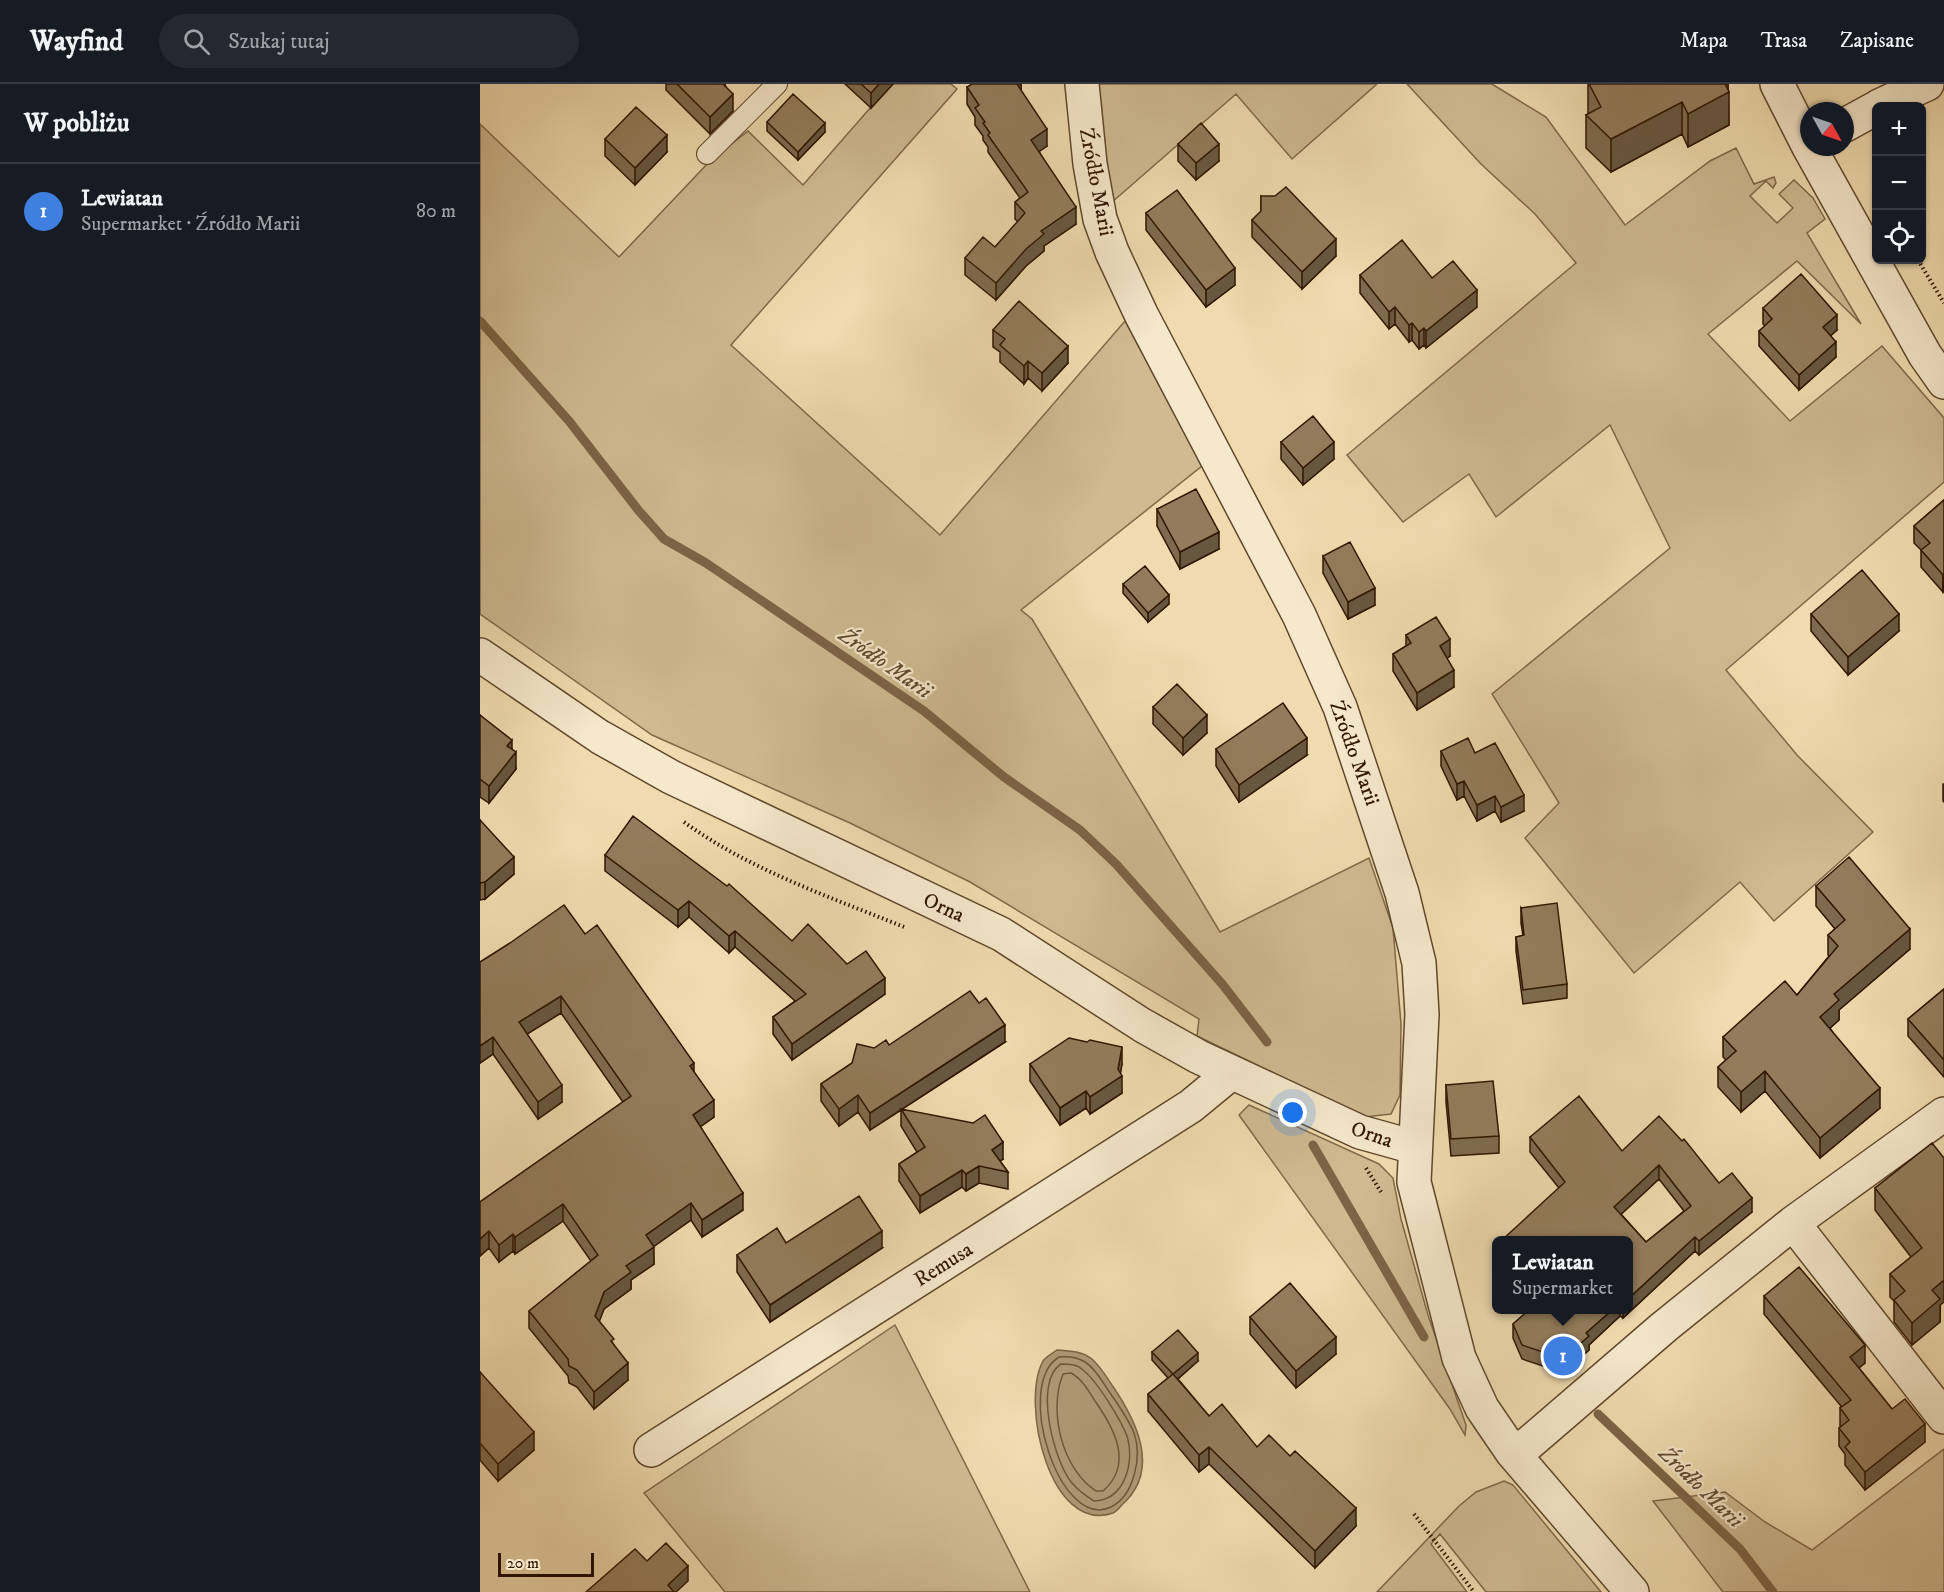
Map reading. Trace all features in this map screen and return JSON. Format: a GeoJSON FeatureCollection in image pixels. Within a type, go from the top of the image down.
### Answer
{"type":"FeatureCollection","features":[{"type":"Feature","properties":{"kind":"street","name":"Źródło Marii"},"geometry":{"type":"LineString","coordinates":[[1082,84],[1090,164],[1100,219],[1112,252],[1141,314],[1299,615],[1340,707],[1402,892],[1419,963],[1422,1014],[1422,1054],[1414,1147],[1414,1182],[1459,1358],[1482,1408],[1512,1452],[1632,1592]]}},
{"type":"Feature","properties":{"kind":"street"},"geometry":{"type":"LineString","coordinates":[[1777,84],[1800,129]]}},
{"type":"Feature","properties":{"kind":"street"},"geometry":{"type":"LineString","coordinates":[[1889,102],[1928,84]]}},
{"type":"Feature","properties":{"kind":"street"},"geometry":{"type":"LineString","coordinates":[[1854,120],[1872,110]]}},
{"type":"Feature","properties":{"kind":"street"},"geometry":{"type":"LineString","coordinates":[[1815,156],[1925,355],[1944,382]]}},
{"type":"Feature","properties":{"kind":"street","name":"Orna"},"geometry":{"type":"LineString","coordinates":[[480,655],[600,737],[670,777],[1001,934],[1142,1025],[1232,1073],[1360,1132],[1414,1147]]}},
{"type":"Feature","properties":{"kind":"street","name":"Remusa"},"geometry":{"type":"LineString","coordinates":[[651,1450],[1191,1107],[1232,1073]]}},
{"type":"Feature","properties":{"kind":"street"},"geometry":{"type":"LineString","coordinates":[[1512,1452],[1528,1444],[1664,1327],[1792,1223],[1944,1114]]}},
{"type":"Feature","properties":{"kind":"street"},"geometry":{"type":"LineString","coordinates":[[1792,1223],[1944,1417]]}},
{"type":"Feature","properties":{"kind":"lane"},"geometry":{"type":"LineString","coordinates":[[707,154],[777,84]]}},
{"type":"Feature","properties":{"kind":"path"},"geometry":{"type":"LineString","coordinates":[[1920,264],[1944,303]]}},
{"type":"Feature","properties":{"kind":"path"},"geometry":{"type":"LineString","coordinates":[[682,820],[752,862],[816,892],[914,931]]}},
{"type":"Feature","properties":{"kind":"path"},"geometry":{"type":"LineString","coordinates":[[1414,1514],[1474,1592]]}},
{"type":"Feature","properties":{"kind":"shaded area"},"geometry":{"type":"Polygon","coordinates":[[[891,84],[951,84],[957,89],[731,345],[940,535],[1125,321],[1202,466],[1021,610],[1032,619],[1220,932],[1369,858],[1393,928],[1401,1024],[1400,1095],[1391,1114],[1365,1117],[1197,1036],[1199,1019],[970,882],[850,823],[652,735],[480,614],[480,124],[619,257],[710,161],[748,131],[803,185],[891,84]]]}},
{"type":"Feature","properties":{"kind":"shaded area"},"geometry":{"type":"Polygon","coordinates":[[[1098,84],[1377,84],[1292,159],[1236,94],[1111,203],[1098,84]]]}},
{"type":"Feature","properties":{"kind":"shaded area"},"geometry":{"type":"Polygon","coordinates":[[[1407,84],[1492,84],[1546,117],[1625,225],[1710,161],[1736,148],[1754,184],[1774,177],[1776,183],[1773,188],[1766,181],[1750,196],[1777,223],[1793,208],[1779,194],[1794,180],[1813,198],[1825,219],[1807,233],[1861,324],[1797,261],[1708,334],[1790,421],[1882,346],[1944,418],[1944,482],[1726,670],[1797,755],[1873,832],[1774,921],[1740,882],[1634,973],[1525,838],[1559,803],[1492,694],[1670,548],[1610,425],[1496,517],[1469,474],[1403,522],[1347,455],[1576,263],[1535,214],[1481,164],[1407,84]]]}},
{"type":"Feature","properties":{"kind":"shaded area"},"geometry":{"type":"Polygon","coordinates":[[[1249,1105],[1379,1164],[1393,1178],[1401,1219],[1428,1315],[1466,1425],[1465,1435],[1450,1409],[1239,1115],[1249,1105]]]}},
{"type":"Feature","properties":{"kind":"shaded area"},"geometry":{"type":"Polygon","coordinates":[[[895,1325],[1030,1592],[725,1592],[644,1493],[895,1325]]]}},
{"type":"Feature","properties":{"kind":"shaded area"},"geometry":{"type":"Polygon","coordinates":[[[1944,1449],[1944,1592],[1723,1592],[1653,1501],[1725,1492],[1765,1522],[1812,1550],[1944,1449]]]}},
{"type":"Feature","properties":{"kind":"shaded area"},"geometry":{"type":"Polygon","coordinates":[[[1504,1481],[1513,1485],[1601,1592],[1486,1592],[1440,1534],[1431,1544],[1467,1592],[1377,1592],[1459,1506],[1476,1492],[1504,1481]]]}},
{"type":"Feature","properties":{"kind":"water"},"geometry":{"type":"Polygon","coordinates":[[[1057,1350],[1080,1353],[1095,1362],[1122,1401],[1136,1429],[1143,1459],[1141,1474],[1136,1488],[1113,1513],[1091,1515],[1072,1504],[1057,1486],[1046,1461],[1038,1433],[1035,1406],[1037,1380],[1043,1361],[1057,1350]]]}},
{"type":"Feature","properties":{"kind":"building"},"geometry":{"type":"Polygon","coordinates":[[[677,84],[723,84],[733,94],[710,117],[677,84]]]}},
{"type":"Feature","properties":{"kind":"building"},"geometry":{"type":"Polygon","coordinates":[[[861,84],[879,84],[871,93],[861,84]]]}},
{"type":"Feature","properties":{"kind":"building"},"geometry":{"type":"Polygon","coordinates":[[[972,84],[1017,84],[1047,129],[1031,140],[1076,207],[1041,231],[1044,234],[1026,249],[996,283],[965,258],[983,237],[995,247],[1025,213],[1015,202],[1028,192],[988,135],[990,133],[983,123],[985,122],[975,108],[979,105],[967,87],[972,84]]]}},
{"type":"Feature","properties":{"kind":"building"},"geometry":{"type":"Polygon","coordinates":[[[1589,84],[1725,84],[1729,92],[1688,114],[1682,102],[1611,139],[1586,115],[1601,107],[1589,84]]]}},
{"type":"Feature","properties":{"kind":"building"},"geometry":{"type":"Polygon","coordinates":[[[793,94],[825,123],[798,152],[767,122],[793,94]]]}},
{"type":"Feature","properties":{"kind":"building"},"geometry":{"type":"Polygon","coordinates":[[[636,107],[667,135],[635,168],[605,139],[636,107]]]}},
{"type":"Feature","properties":{"kind":"building"},"geometry":{"type":"Polygon","coordinates":[[[1201,123],[1219,144],[1196,163],[1178,144],[1201,123]]]}},
{"type":"Feature","properties":{"kind":"building"},"geometry":{"type":"Polygon","coordinates":[[[1286,187],[1336,239],[1302,272],[1252,220],[1261,211],[1261,196],[1275,196],[1286,187]]]}},
{"type":"Feature","properties":{"kind":"building"},"geometry":{"type":"Polygon","coordinates":[[[1177,190],[1235,268],[1206,290],[1146,213],[1177,190]]]}},
{"type":"Feature","properties":{"kind":"building"},"geometry":{"type":"Polygon","coordinates":[[[1402,240],[1432,278],[1453,261],[1477,290],[1426,331],[1424,328],[1419,332],[1412,323],[1409,325],[1395,307],[1389,312],[1360,275],[1402,240]]]}},
{"type":"Feature","properties":{"kind":"building"},"geometry":{"type":"Polygon","coordinates":[[[1801,274],[1837,315],[1823,327],[1836,342],[1799,375],[1759,331],[1772,319],[1763,308],[1801,274]]]}},
{"type":"Feature","properties":{"kind":"building"},"geometry":{"type":"Polygon","coordinates":[[[1019,301],[1068,346],[1042,373],[1028,361],[1024,366],[1000,345],[1005,339],[993,330],[1019,301]]]}},
{"type":"Feature","properties":{"kind":"building"},"geometry":{"type":"Polygon","coordinates":[[[1313,416],[1334,442],[1303,468],[1281,442],[1313,416]]]}},
{"type":"Feature","properties":{"kind":"building"},"geometry":{"type":"Polygon","coordinates":[[[1196,489],[1219,532],[1180,552],[1157,509],[1196,489]]]}},
{"type":"Feature","properties":{"kind":"building"},"geometry":{"type":"Polygon","coordinates":[[[1944,500],[1943,575],[1921,550],[1930,543],[1914,526],[1944,500]]]}},
{"type":"Feature","properties":{"kind":"building"},"geometry":{"type":"Polygon","coordinates":[[[1350,542],[1375,588],[1348,602],[1323,556],[1350,542]]]}},
{"type":"Feature","properties":{"kind":"building"},"geometry":{"type":"Polygon","coordinates":[[[1145,566],[1169,595],[1148,613],[1123,584],[1145,566]]]}},
{"type":"Feature","properties":{"kind":"building"},"geometry":{"type":"Polygon","coordinates":[[[1862,570],[1899,614],[1848,657],[1811,614],[1862,570]]]}},
{"type":"Feature","properties":{"kind":"building"},"geometry":{"type":"Polygon","coordinates":[[[1436,617],[1450,639],[1440,646],[1454,670],[1417,693],[1393,654],[1411,643],[1406,635],[1436,617]]]}},
{"type":"Feature","properties":{"kind":"building"},"geometry":{"type":"Polygon","coordinates":[[[1177,684],[1207,715],[1183,738],[1153,707],[1177,684]]]}},
{"type":"Feature","properties":{"kind":"building"},"geometry":{"type":"Polygon","coordinates":[[[1283,703],[1307,738],[1239,785],[1216,749],[1283,703]]]}},
{"type":"Feature","properties":{"kind":"building"},"geometry":{"type":"Polygon","coordinates":[[[480,715],[512,740],[507,746],[516,752],[489,786],[480,779],[480,715]]]}},
{"type":"Feature","properties":{"kind":"building"},"geometry":{"type":"Polygon","coordinates":[[[1468,738],[1475,753],[1495,743],[1524,795],[1501,807],[1495,796],[1477,805],[1464,781],[1457,784],[1441,751],[1468,738]]]}},
{"type":"Feature","properties":{"kind":"building"},"geometry":{"type":"Polygon","coordinates":[[[633,816],[727,886],[729,884],[792,941],[808,924],[847,964],[866,951],[885,978],[792,1044],[773,1017],[806,994],[735,931],[729,936],[689,901],[678,910],[605,855],[633,816]]]}},
{"type":"Feature","properties":{"kind":"building"},"geometry":{"type":"Polygon","coordinates":[[[480,820],[514,857],[485,882],[480,883],[480,820]]]}},
{"type":"Feature","properties":{"kind":"building"},"geometry":{"type":"Polygon","coordinates":[[[1849,857],[1910,929],[1834,994],[1839,1000],[1820,1017],[1880,1088],[1820,1138],[1765,1071],[1741,1092],[1718,1067],[1736,1051],[1723,1037],[1785,981],[1797,995],[1838,946],[1828,935],[1845,920],[1816,886],[1849,857]]]}},
{"type":"Feature","properties":{"kind":"building"},"geometry":{"type":"Polygon","coordinates":[[[1557,903],[1567,984],[1523,990],[1516,937],[1524,935],[1521,908],[1557,903]]]}},
{"type":"Feature","properties":{"kind":"building"},"geometry":{"type":"Polygon","coordinates":[[[564,905],[585,934],[597,925],[694,1063],[690,1066],[714,1100],[693,1115],[743,1193],[702,1220],[691,1203],[646,1235],[654,1247],[626,1266],[631,1272],[604,1292],[595,1316],[614,1339],[611,1341],[628,1363],[594,1392],[577,1370],[569,1366],[568,1359],[529,1311],[598,1255],[563,1204],[515,1237],[513,1234],[499,1245],[489,1231],[480,1239],[480,1202],[631,1096],[561,996],[519,1022],[562,1085],[538,1102],[493,1037],[480,1046],[480,962],[564,905]]]}},
{"type":"Feature","properties":{"kind":"building"},"geometry":{"type":"Polygon","coordinates":[[[1944,989],[1944,1060],[1908,1019],[1944,989]]]}},
{"type":"Feature","properties":{"kind":"building"},"geometry":{"type":"Polygon","coordinates":[[[970,991],[979,1003],[986,998],[1005,1025],[870,1113],[858,1095],[839,1109],[821,1084],[852,1063],[857,1044],[874,1048],[886,1040],[889,1045],[970,991]]]}},
{"type":"Feature","properties":{"kind":"building"},"geometry":{"type":"Polygon","coordinates":[[[1069,1038],[1122,1047],[1118,1069],[1122,1076],[1090,1097],[1086,1091],[1060,1108],[1030,1064],[1069,1038]]]}},
{"type":"Feature","properties":{"kind":"building"},"geometry":{"type":"Polygon","coordinates":[[[1493,1081],[1499,1136],[1451,1139],[1446,1085],[1493,1081]]]}},
{"type":"Feature","properties":{"kind":"building"},"geometry":{"type":"Polygon","coordinates":[[[1579,1096],[1622,1151],[1659,1116],[1682,1141],[1684,1139],[1719,1183],[1732,1173],[1752,1198],[1699,1241],[1695,1237],[1633,1294],[1633,1236],[1506,1236],[1565,1182],[1530,1137],[1579,1096]],[[1659,1165],[1614,1207],[1646,1242],[1691,1206],[1659,1165]]]}},
{"type":"Feature","properties":{"kind":"building"},"geometry":{"type":"Polygon","coordinates":[[[901,1109],[973,1123],[985,1115],[1003,1142],[992,1150],[1008,1172],[979,1166],[966,1174],[962,1170],[920,1196],[899,1164],[925,1147],[901,1109]]]}},
{"type":"Feature","properties":{"kind":"building"},"geometry":{"type":"Polygon","coordinates":[[[1932,1143],[1944,1158],[1944,1280],[1932,1290],[1940,1299],[1912,1323],[1894,1300],[1905,1291],[1890,1274],[1922,1248],[1875,1188],[1932,1143]]]}},
{"type":"Feature","properties":{"kind":"building"},"geometry":{"type":"Polygon","coordinates":[[[859,1196],[882,1231],[770,1305],[737,1255],[777,1228],[786,1243],[859,1196]]]}},
{"type":"Feature","properties":{"kind":"building"},"geometry":{"type":"Polygon","coordinates":[[[1799,1267],[1865,1345],[1850,1357],[1892,1409],[1905,1399],[1925,1424],[1865,1472],[1845,1447],[1850,1442],[1839,1428],[1849,1420],[1840,1408],[1851,1400],[1764,1296],[1799,1267]]]}},
{"type":"Feature","properties":{"kind":"building"},"geometry":{"type":"Polygon","coordinates":[[[1290,1283],[1336,1337],[1296,1371],[1250,1317],[1290,1283]]]}},
{"type":"Feature","properties":{"kind":"building"},"geometry":{"type":"Polygon","coordinates":[[[1524,1314],[1607,1314],[1586,1333],[1589,1336],[1569,1353],[1558,1357],[1522,1345],[1513,1324],[1524,1314]]]}},
{"type":"Feature","properties":{"kind":"building"},"geometry":{"type":"Polygon","coordinates":[[[1178,1330],[1198,1353],[1173,1374],[1152,1352],[1178,1330]]]}},
{"type":"Feature","properties":{"kind":"building"},"geometry":{"type":"Polygon","coordinates":[[[480,1372],[534,1432],[498,1464],[480,1443],[480,1372]]]}},
{"type":"Feature","properties":{"kind":"building"},"geometry":{"type":"Polygon","coordinates":[[[1173,1374],[1209,1416],[1222,1404],[1257,1447],[1269,1435],[1290,1456],[1295,1451],[1356,1508],[1315,1551],[1209,1447],[1199,1455],[1148,1394],[1173,1374]]]}},
{"type":"Feature","properties":{"kind":"building"},"geometry":{"type":"Polygon","coordinates":[[[666,1543],[688,1566],[668,1585],[674,1592],[586,1592],[635,1549],[647,1561],[666,1543]]]}},
{"type":"Feature","properties":{"kind":"waterway","name":"Źródło Marii"},"geometry":{"type":"LineString","coordinates":[[480,321],[569,421],[639,511],[664,539],[706,563],[924,711],[1004,777],[1080,830],[1116,864],[1223,985],[1267,1042]]}},
{"type":"Feature","properties":{"kind":"waterway","name":"Źródło Marii"},"geometry":{"type":"LineString","coordinates":[[1313,1145],[1424,1337]]}},
{"type":"Feature","properties":{"kind":"waterway","name":"Źródło Marii"},"geometry":{"type":"LineString","coordinates":[[1598,1414],[1740,1549],[1773,1592]]}},
{"type":"Feature","properties":{"kind":"place","name":"Lewiatan"},"geometry":{"type":"Point","coordinates":[1563,1356]}}]}
